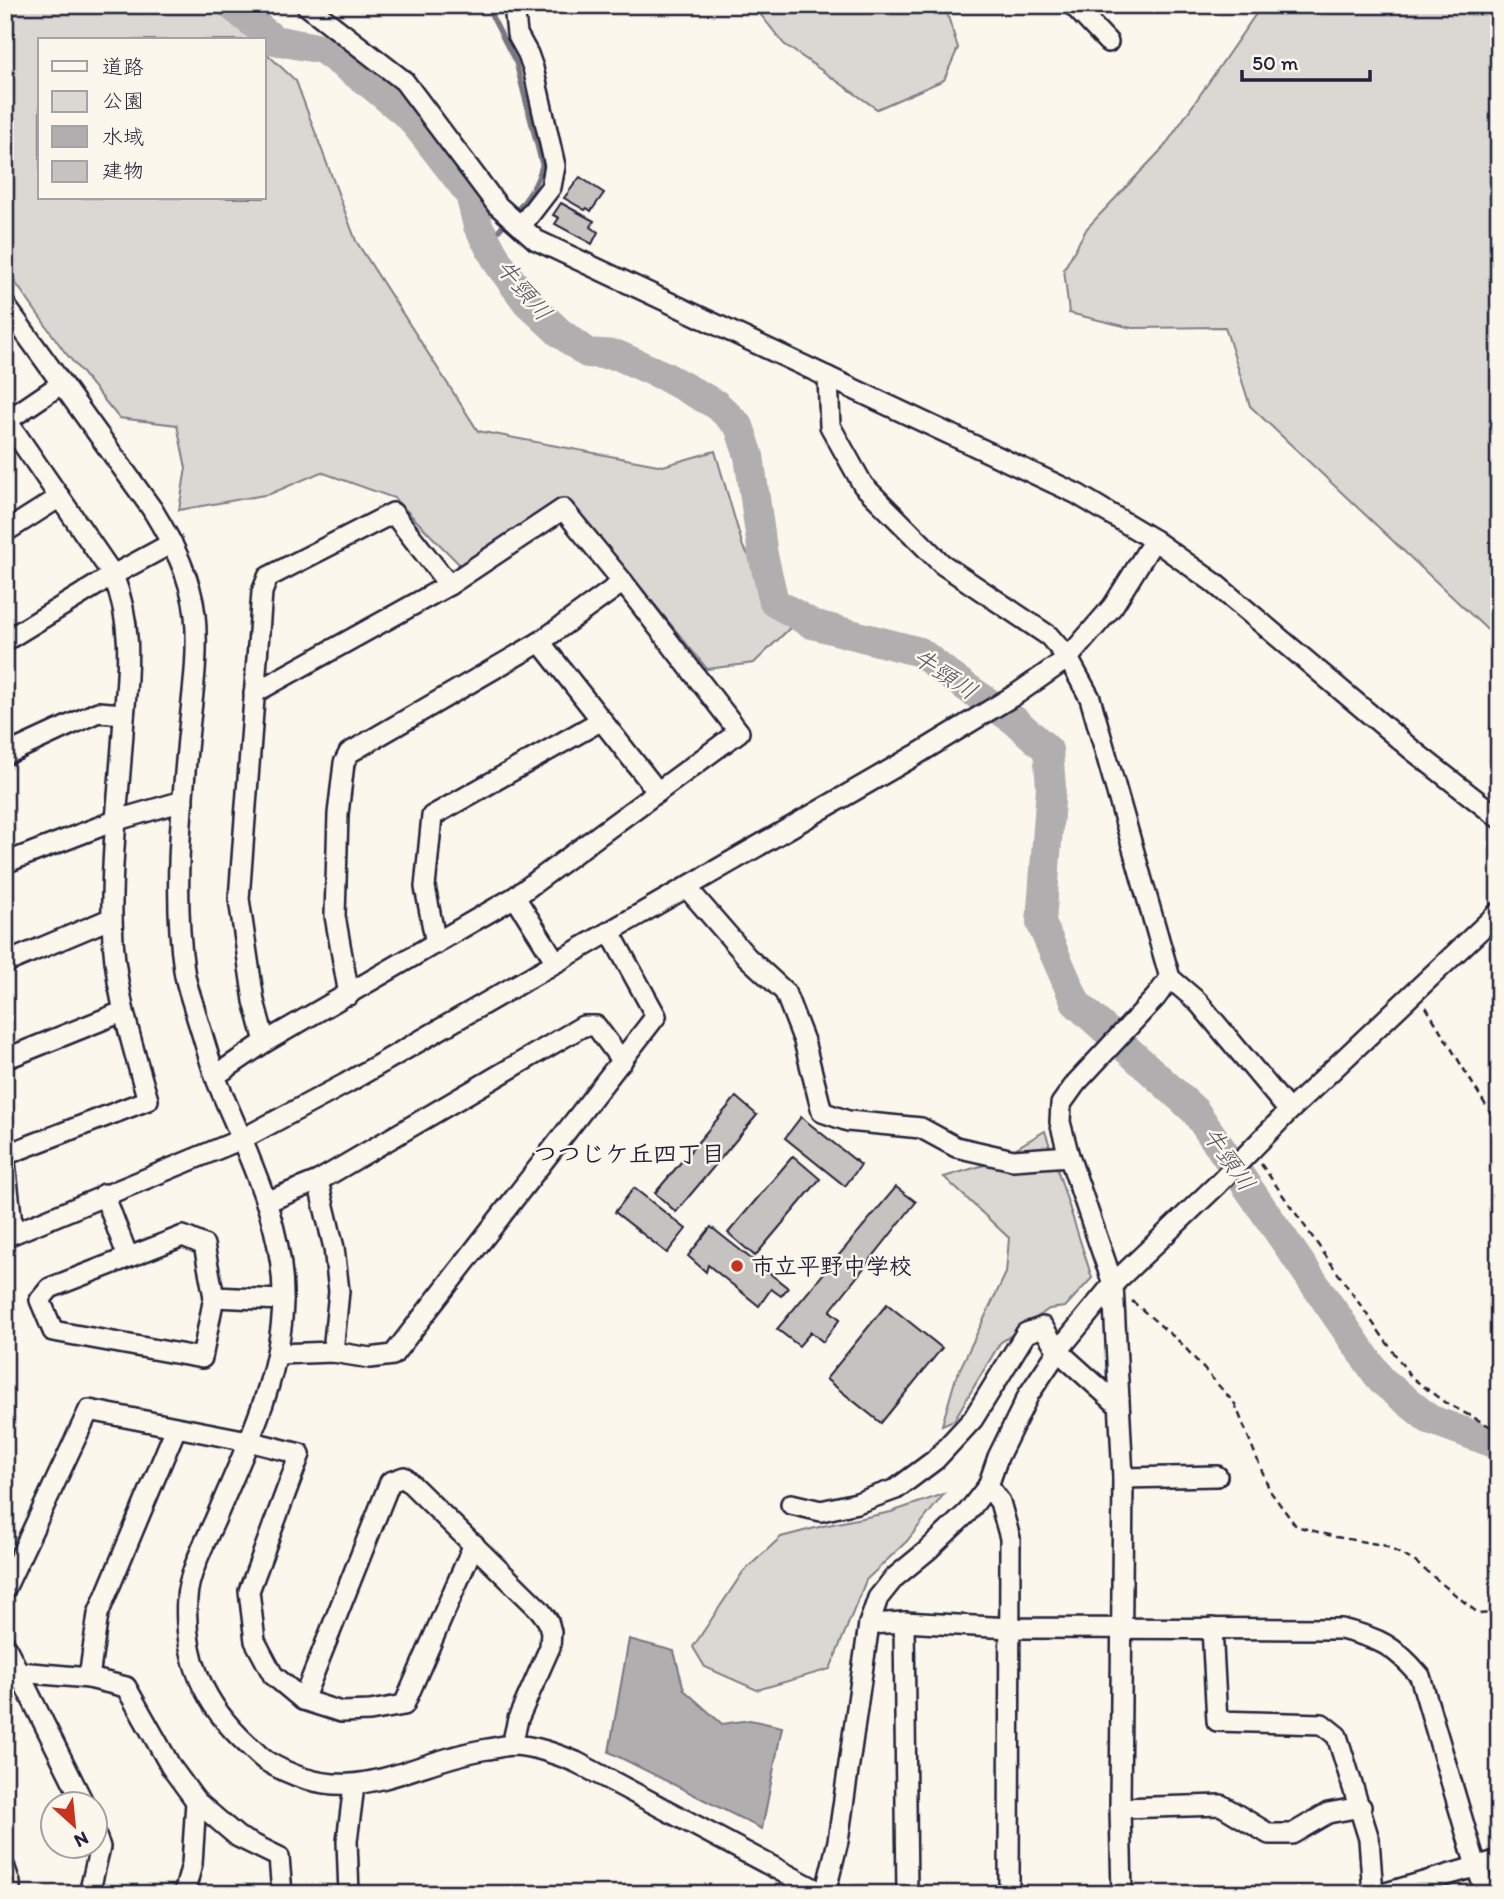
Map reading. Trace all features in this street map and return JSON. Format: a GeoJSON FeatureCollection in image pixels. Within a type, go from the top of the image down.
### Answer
{"type":"FeatureCollection","features":[{"type":"Feature","properties":{"kind":"street"},"geometry":{"type":"LineString","coordinates":[[306,5],[404,81],[497,205],[536,240],[1077,494],[1154,540],[1213,582],[1411,749],[1499,818]]}},
{"type":"Feature","properties":{"kind":"street"},"geometry":{"type":"LineString","coordinates":[[514,5],[517,34],[533,68],[555,166],[551,187],[521,226]]}},
{"type":"Feature","properties":{"kind":"street"},"geometry":{"type":"LineString","coordinates":[[1073,5],[1108,42]]}},
{"type":"Feature","properties":{"kind":"street"},"geometry":{"type":"LineString","coordinates":[[5,305],[152,509],[172,543],[187,578],[195,614],[196,661],[183,801],[179,922],[184,975],[215,1076],[266,1202],[279,1254],[283,1300],[277,1354],[266,1400],[202,1551],[187,1595],[190,1647],[203,1691],[225,1724],[265,1760],[308,1780],[354,1786],[393,1777],[465,1753],[512,1745],[547,1751],[576,1762],[825,1894],[838,1841],[869,1624],[878,1598],[894,1577],[928,1550],[967,1513],[988,1486],[998,1457],[1029,1394],[1058,1351],[1113,1283],[1499,912]]}},
{"type":"Feature","properties":{"kind":"street"},"geometry":{"type":"LineString","coordinates":[[828,377],[830,426],[863,485],[942,564],[1049,636],[1068,658],[1090,698],[1170,978],[1198,1002],[1289,1111]]}},
{"type":"Feature","properties":{"kind":"street"},"geometry":{"type":"LineString","coordinates":[[5,1155],[148,1100],[122,1012],[112,918],[129,648],[124,601],[113,575],[6,421],[61,384]]}},
{"type":"Feature","properties":{"kind":"street"},"geometry":{"type":"LineString","coordinates":[[5,532],[60,498]]}},
{"type":"Feature","properties":{"kind":"street"},"geometry":{"type":"LineString","coordinates":[[215,1076],[265,1042],[514,897],[738,732],[623,582],[563,509],[450,585],[254,693]]}},
{"type":"Feature","properties":{"kind":"street"},"geometry":{"type":"LineString","coordinates":[[265,1042],[254,1001],[239,899],[262,592],[268,578],[393,513],[450,585]]}},
{"type":"Feature","properties":{"kind":"street"},"geometry":{"type":"LineString","coordinates":[[5,1162],[9,1235],[242,1139],[345,1084],[687,888],[1018,693],[1068,658],[1113,606],[1154,540]]}},
{"type":"Feature","properties":{"kind":"street"},"geometry":{"type":"LineString","coordinates":[[5,640],[172,543]]}},
{"type":"Feature","properties":{"kind":"street"},"geometry":{"type":"LineString","coordinates":[[349,995],[335,916],[338,814],[345,763],[349,753],[540,642],[623,582]]}},
{"type":"Feature","properties":{"kind":"street"},"geometry":{"type":"LineString","coordinates":[[540,642],[658,792]]}},
{"type":"Feature","properties":{"kind":"street"},"geometry":{"type":"LineString","coordinates":[[5,755],[98,712],[124,714]]}},
{"type":"Feature","properties":{"kind":"street"},"geometry":{"type":"LineString","coordinates":[[436,944],[425,887],[432,816],[602,720]]}},
{"type":"Feature","properties":{"kind":"street"},"geometry":{"type":"LineString","coordinates":[[5,863],[117,820],[183,801]]}},
{"type":"Feature","properties":{"kind":"street"},"geometry":{"type":"LineString","coordinates":[[687,888],[747,957],[785,992],[804,1041],[822,1112],[848,1121],[921,1128],[956,1147],[1013,1160],[1069,1156]]}},
{"type":"Feature","properties":{"kind":"street"},"geometry":{"type":"LineString","coordinates":[[514,897],[556,962]]}},
{"type":"Feature","properties":{"kind":"street"},"geometry":{"type":"LineString","coordinates":[[5,963],[112,918]]}},
{"type":"Feature","properties":{"kind":"street"},"geometry":{"type":"LineString","coordinates":[[277,1354],[333,1352],[370,1359],[393,1355],[656,1016],[610,932]]}},
{"type":"Feature","properties":{"kind":"street"},"geometry":{"type":"LineString","coordinates":[[1122,1894],[1122,1478],[1113,1283],[1069,1156],[1060,1122],[1060,1104],[1170,978]]}},
{"type":"Feature","properties":{"kind":"street"},"geometry":{"type":"LineString","coordinates":[[5,1059],[122,1012]]}},
{"type":"Feature","properties":{"kind":"street"},"geometry":{"type":"LineString","coordinates":[[266,1202],[318,1181],[583,1026],[596,1026],[622,1061]]}},
{"type":"Feature","properties":{"kind":"street"},"geometry":{"type":"LineString","coordinates":[[318,1181],[334,1248],[339,1291],[333,1352]]}},
{"type":"Feature","properties":{"kind":"street"},"geometry":{"type":"LineString","coordinates":[[104,1195],[128,1257]]}},
{"type":"Feature","properties":{"kind":"street"},"geometry":{"type":"LineString","coordinates":[[184,1236],[204,1245],[214,1297],[202,1358],[53,1331],[40,1300],[50,1289],[128,1257],[184,1236]]}},
{"type":"Feature","properties":{"kind":"street"},"geometry":{"type":"LineString","coordinates":[[214,1297],[283,1300]]}},
{"type":"Feature","properties":{"kind":"street"},"geometry":{"type":"LineString","coordinates":[[791,1504],[821,1511],[856,1503],[896,1489],[935,1460],[973,1419],[1026,1333],[1043,1327],[1058,1351],[1118,1405]]}},
{"type":"Feature","properties":{"kind":"street"},"geometry":{"type":"LineString","coordinates":[[5,1589],[89,1410],[248,1441],[300,1454],[249,1591],[255,1641],[273,1675],[303,1700],[341,1712],[370,1711],[404,1705],[474,1544]]}},
{"type":"Feature","properties":{"kind":"street"},"geometry":{"type":"LineString","coordinates":[[89,1678],[98,1614],[176,1428]]}},
{"type":"Feature","properties":{"kind":"street"},"geometry":{"type":"LineString","coordinates":[[1122,1478],[1217,1476]]}},
{"type":"Feature","properties":{"kind":"street"},"geometry":{"type":"LineString","coordinates":[[303,1700],[390,1482],[404,1477],[474,1544],[548,1621],[551,1632],[550,1647],[518,1718],[512,1745]]}},
{"type":"Feature","properties":{"kind":"street"},"geometry":{"type":"LineString","coordinates":[[988,1486],[1000,1502],[1010,1538],[1009,1894]]}},
{"type":"Feature","properties":{"kind":"street"},"geometry":{"type":"LineString","coordinates":[[869,1624],[904,1622],[1010,1628],[1341,1629],[1381,1642],[1403,1655],[1420,1676],[1476,1867],[1487,1894]]}},
{"type":"Feature","properties":{"kind":"street"},"geometry":{"type":"LineString","coordinates":[[904,1622],[907,1894]]}},
{"type":"Feature","properties":{"kind":"street"},"geometry":{"type":"LineString","coordinates":[[1212,1628],[1217,1721],[1322,1724],[1337,1736],[1369,1839],[1373,1894]]}},
{"type":"Feature","properties":{"kind":"street"},"geometry":{"type":"LineString","coordinates":[[5,1645],[77,1790]]}},
{"type":"Feature","properties":{"kind":"street"},"geometry":{"type":"LineString","coordinates":[[19,1672],[89,1678],[127,1687],[171,1768],[196,1801],[238,1838],[279,1857],[282,1894]]}},
{"type":"Feature","properties":{"kind":"street"},"geometry":{"type":"LineString","coordinates":[[349,1894],[347,1841],[354,1786]]}},
{"type":"Feature","properties":{"kind":"street"},"geometry":{"type":"LineString","coordinates":[[184,1894],[192,1864],[196,1801]]}},
{"type":"Feature","properties":{"kind":"street"},"geometry":{"type":"LineString","coordinates":[[1120,1808],[1221,1805],[1269,1834],[1292,1834],[1328,1812],[1361,1807]]}},
{"type":"Feature","properties":{"kind":"street"},"geometry":{"type":"LineString","coordinates":[[89,1894],[97,1860]]}},
{"type":"Feature","properties":{"kind":"street"},"geometry":{"type":"LineString","coordinates":[[1382,1894],[1499,1860]]}},
{"type":"Feature","properties":{"kind":"street"},"geometry":{"type":"LineString","coordinates":[[5,1868],[10,1894]]}},
{"type":"Feature","properties":{"kind":"path"},"geometry":{"type":"LineString","coordinates":[[1416,990],[1499,1127]]}},
{"type":"Feature","properties":{"kind":"path"},"geometry":{"type":"LineString","coordinates":[[1251,1151],[1411,1377],[1444,1402],[1499,1431]]}},
{"type":"Feature","properties":{"kind":"path"},"geometry":{"type":"LineString","coordinates":[[1113,1283],[1181,1343],[1235,1404],[1270,1491],[1296,1526],[1336,1537],[1383,1545],[1414,1562],[1479,1614],[1499,1612]]}},
{"type":"Feature","properties":{"kind":"green space"},"geometry":{"type":"Polygon","coordinates":[[[5,5],[215,5],[251,38],[38,38],[38,200],[266,200],[266,53],[296,81],[356,241],[478,431],[663,466],[715,451],[743,547],[795,623],[754,663],[707,669],[572,503],[460,565],[394,498],[321,472],[270,494],[179,510],[186,468],[177,425],[119,418],[64,351],[5,268],[5,5]]]}},
{"type":"Feature","properties":{"kind":"green space"},"geometry":{"type":"Polygon","coordinates":[[[753,5],[941,5],[946,10],[958,48],[944,80],[877,109],[784,44],[753,5]]]}},
{"type":"Feature","properties":{"kind":"green space"},"geometry":{"type":"Polygon","coordinates":[[[1262,5],[1499,5],[1499,641],[1250,406],[1225,327],[1132,328],[1069,313],[1064,269],[1087,228],[1164,147],[1262,5]]]}},
{"type":"Feature","properties":{"kind":"green space"},"geometry":{"type":"Polygon","coordinates":[[[1045,1131],[1092,1278],[1065,1307],[1049,1309],[1000,1343],[954,1420],[942,1425],[956,1377],[1006,1273],[1009,1238],[944,1177],[991,1163],[1045,1131]]]}},
{"type":"Feature","properties":{"kind":"green space"},"geometry":{"type":"Polygon","coordinates":[[[944,1494],[907,1541],[866,1580],[830,1669],[757,1690],[705,1667],[693,1647],[743,1572],[781,1537],[891,1512],[944,1494]]]}},
{"type":"Feature","properties":{"kind":"water"},"geometry":{"type":"Polygon","coordinates":[[[629,1639],[674,1651],[684,1690],[722,1724],[750,1720],[782,1727],[762,1829],[609,1752],[629,1639]]]}},
{"type":"Feature","properties":{"kind":"building"},"geometry":{"type":"Polygon","coordinates":[[[580,177],[604,193],[591,211],[564,198],[580,177]]]}},
{"type":"Feature","properties":{"kind":"building"},"geometry":{"type":"Polygon","coordinates":[[[561,203],[594,221],[591,227],[598,232],[592,244],[555,224],[559,218],[553,215],[561,203]]]}},
{"type":"Feature","properties":{"kind":"building"},"geometry":{"type":"Polygon","coordinates":[[[736,1097],[757,1115],[676,1212],[655,1193],[736,1097]]]}},
{"type":"Feature","properties":{"kind":"building"},"geometry":{"type":"Polygon","coordinates":[[[801,1117],[861,1165],[845,1186],[785,1138],[801,1117]]]}},
{"type":"Feature","properties":{"kind":"building"},"geometry":{"type":"Polygon","coordinates":[[[793,1156],[820,1179],[755,1256],[728,1233],[793,1156]]]}},
{"type":"Feature","properties":{"kind":"building"},"geometry":{"type":"Polygon","coordinates":[[[896,1187],[916,1202],[830,1311],[840,1319],[823,1342],[811,1332],[799,1346],[777,1329],[896,1187]]]}},
{"type":"Feature","properties":{"kind":"building"},"geometry":{"type":"Polygon","coordinates":[[[634,1188],[686,1229],[667,1253],[615,1212],[634,1188]]]}},
{"type":"Feature","properties":{"kind":"building"},"geometry":{"type":"Polygon","coordinates":[[[711,1227],[788,1288],[781,1296],[771,1289],[759,1306],[708,1265],[706,1272],[688,1256],[711,1227]]]}},
{"type":"Feature","properties":{"kind":"building"},"geometry":{"type":"Polygon","coordinates":[[[887,1304],[942,1348],[881,1423],[826,1379],[887,1304]]]}},
{"type":"Feature","properties":{"kind":"waterway","name":"牛頸川"},"geometry":{"type":"LineString","coordinates":[[231,5],[274,40],[322,49],[411,118],[470,194],[478,226],[499,264],[527,302],[559,332],[587,353],[617,355],[664,376],[717,405],[739,426],[749,456],[763,555],[774,602],[812,624],[920,652],[1014,720],[1048,750],[1051,787],[1041,923],[1076,1003],[1195,1111],[1381,1380],[1429,1419],[1499,1445]]}},
{"type":"Feature","properties":{"kind":"waterway"},"geometry":{"type":"LineString","coordinates":[[486,5],[516,63],[542,165],[531,191],[514,214]]}},
{"type":"Feature","properties":{"kind":"waterway"},"geometry":{"type":"LineString","coordinates":[[487,244],[507,221]]}},
{"type":"Feature","properties":{"kind":"place","name":"市立平野中学校"},"geometry":{"type":"Point","coordinates":[737,1266]}},
{"type":"Feature","properties":{"kind":"district","name":"つつじケ丘四丁目"},"geometry":{"type":"Point","coordinates":[629,1154]}}]}
